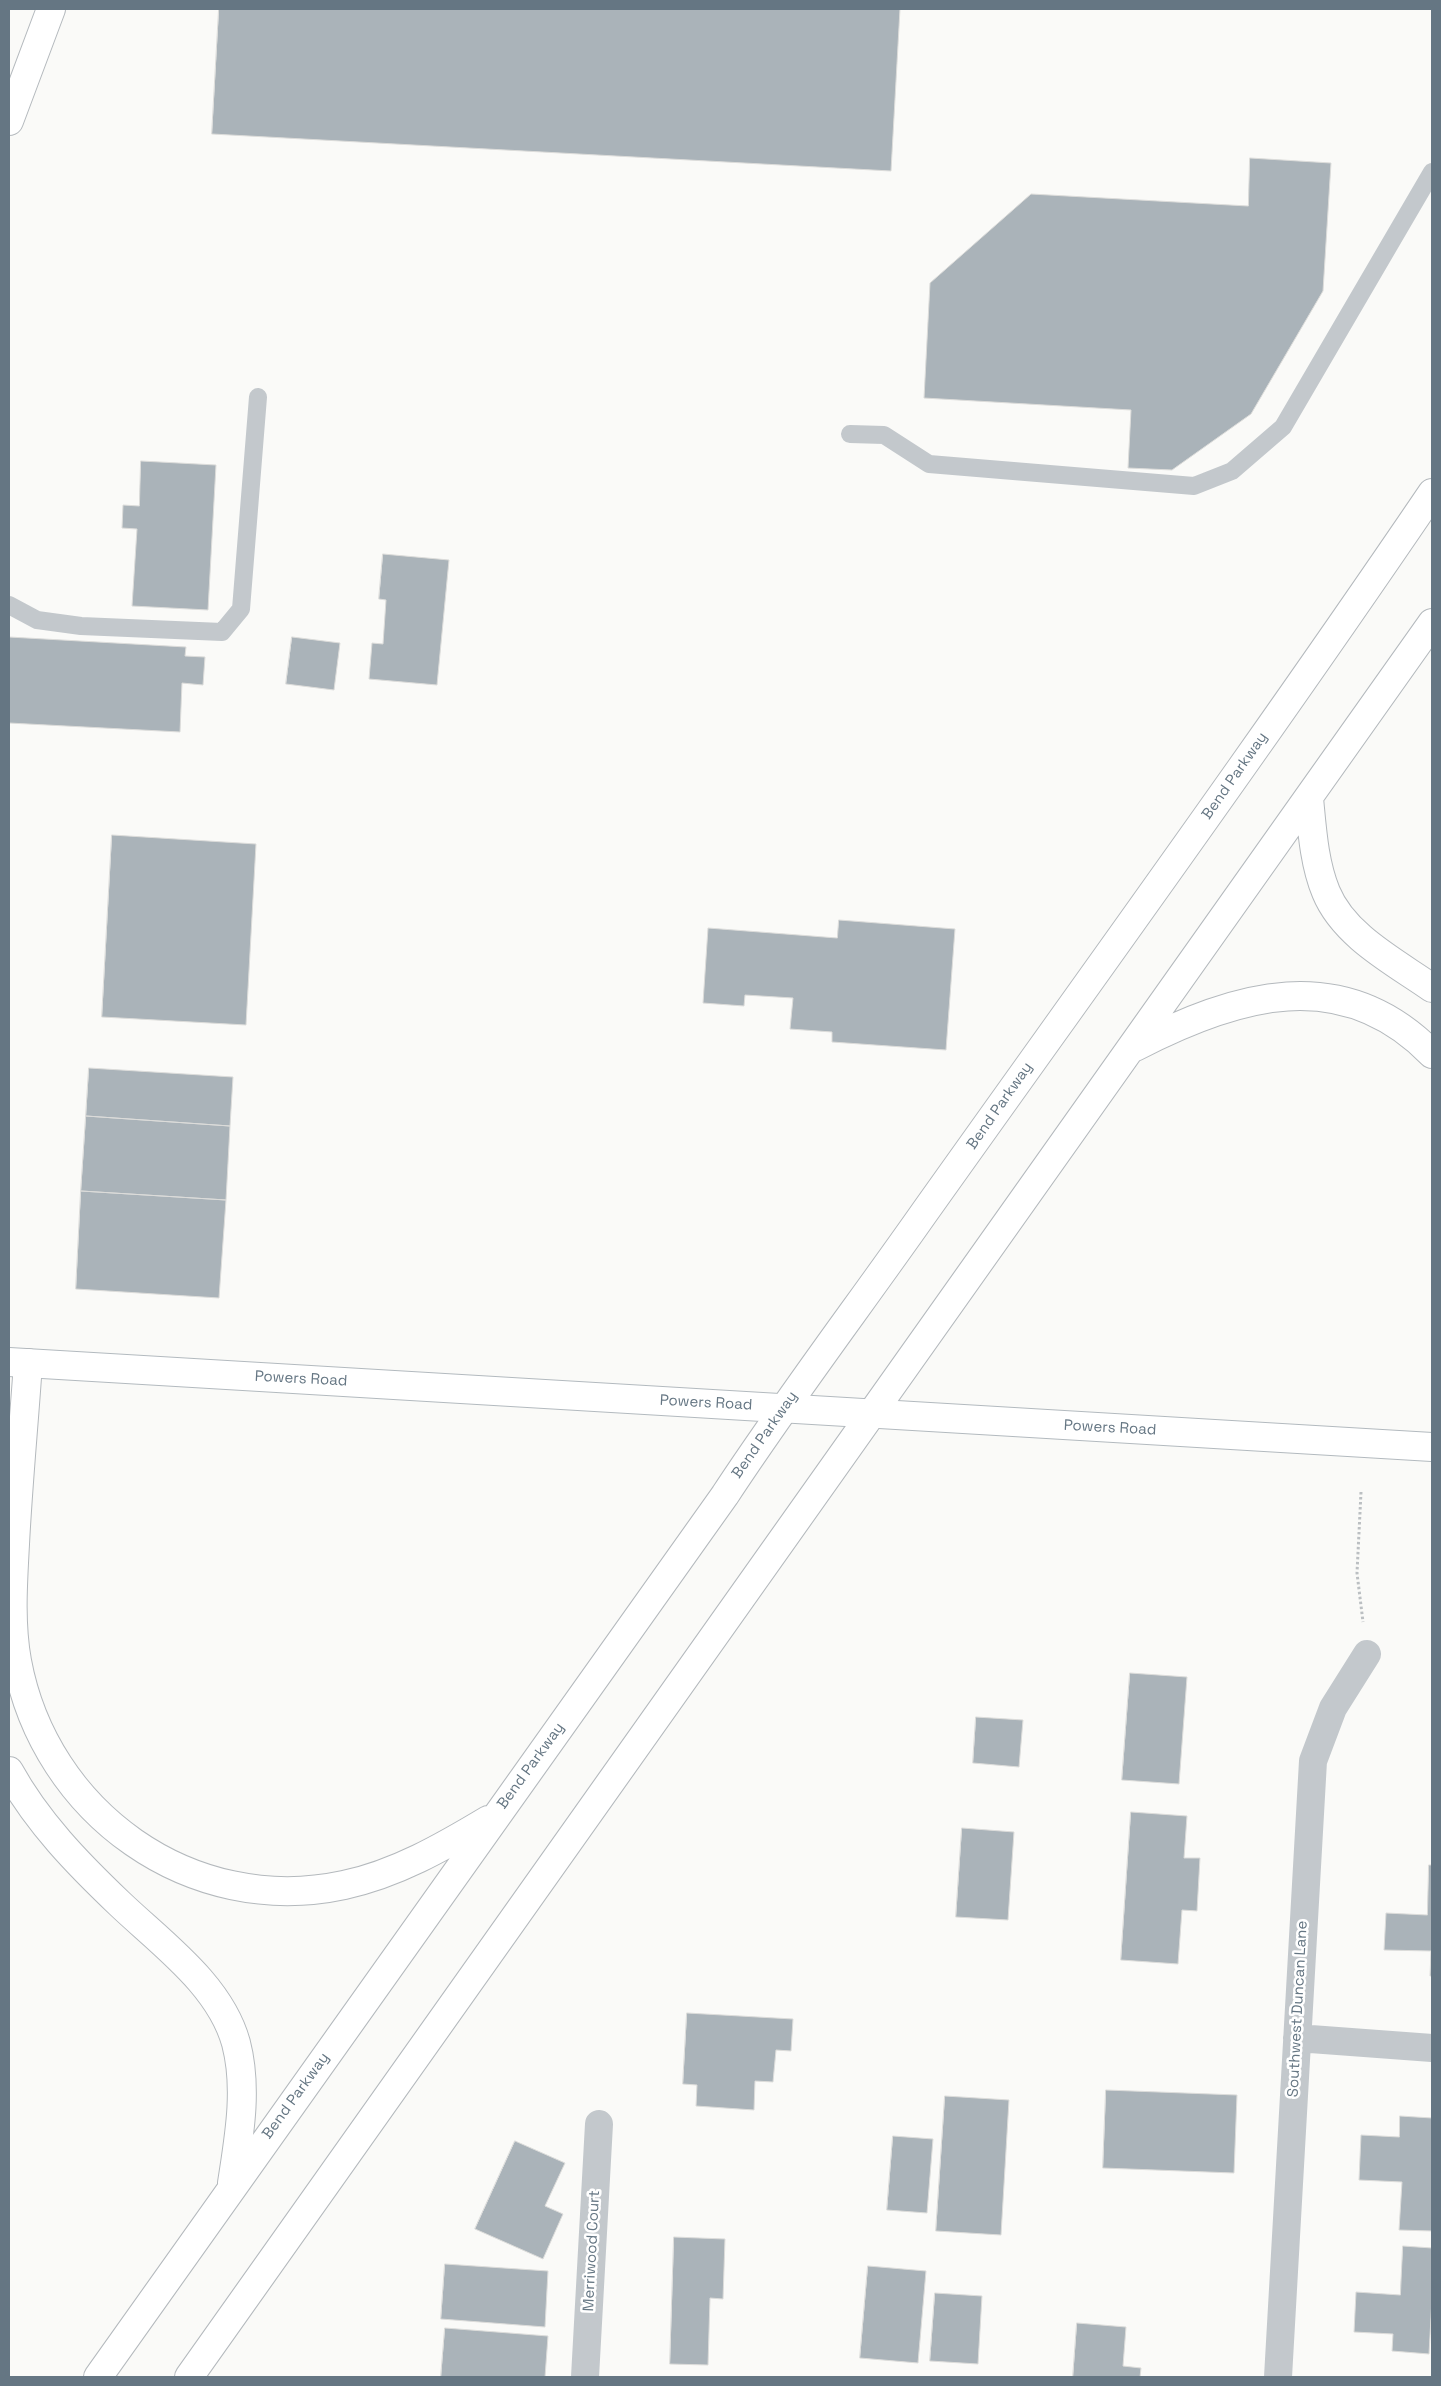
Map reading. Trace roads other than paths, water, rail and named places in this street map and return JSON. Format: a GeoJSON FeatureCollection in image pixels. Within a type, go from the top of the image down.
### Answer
{"type":"FeatureCollection","features":[{"type":"Feature","properties":{"kind":"main road"},"geometry":{"type":"LineString","coordinates":[[9,121],[51,9]]}},
{"type":"Feature","properties":{"kind":"main road","name":"Bend Parkway"},"geometry":{"type":"LineString","coordinates":[[98,2377],[231,2187],[725,1495],[784,1407],[871,1288],[1287,702],[1432,493]]}},
{"type":"Feature","properties":{"kind":"main road"},"geometry":{"type":"LineString","coordinates":[[189,2377],[1432,623]]}},
{"type":"Feature","properties":{"kind":"main road"},"geometry":{"type":"LineString","coordinates":[[1309,798],[1317,862],[1331,902],[1350,926],[1363,938],[1432,988]]}},
{"type":"Feature","properties":{"kind":"main road"},"geometry":{"type":"LineString","coordinates":[[1132,1048],[1170,1029],[1225,1007],[1277,996],[1309,996],[1340,1000],[1377,1014],[1411,1036],[1432,1054]]}},
{"type":"Feature","properties":{"kind":"main road"},"geometry":{"type":"LineString","coordinates":[[19,1363],[13,1621],[16,1658],[27,1701],[44,1740],[66,1778],[104,1819],[147,1852],[181,1870],[232,1886],[289,1891],[347,1884],[386,1872],[443,1846],[496,1816]]}},
{"type":"Feature","properties":{"kind":"main road","name":"Powers Road"},"geometry":{"type":"LineString","coordinates":[[19,1363],[784,1407],[1432,1448]]}},
{"type":"Feature","properties":{"kind":"main road"},"geometry":{"type":"LineString","coordinates":[[9,1771],[33,1810],[57,1840],[79,1864],[197,1978],[224,2014],[235,2042],[241,2080],[240,2127],[231,2187]]}},
{"type":"Feature","properties":{"kind":"street","name":"Southwest Duncan Lane"},"geometry":{"type":"LineString","coordinates":[[1278,2377],[1313,1761],[1333,1708],[1367,1654]]}},
{"type":"Feature","properties":{"kind":"street"},"geometry":{"type":"LineString","coordinates":[[1297,2038],[1432,2048]]}},
{"type":"Feature","properties":{"kind":"street","name":"Merriwood Court"},"geometry":{"type":"LineString","coordinates":[[585,2377],[600,2124]]}},
{"type":"Feature","properties":{"kind":"lane"},"geometry":{"type":"LineString","coordinates":[[850,434],[884,436],[928,464],[1194,486],[1232,471],[1283,427],[1432,172]]}},
{"type":"Feature","properties":{"kind":"lane"},"geometry":{"type":"LineString","coordinates":[[9,604],[37,620],[81,626],[222,632],[241,609],[258,397]]}}]}
